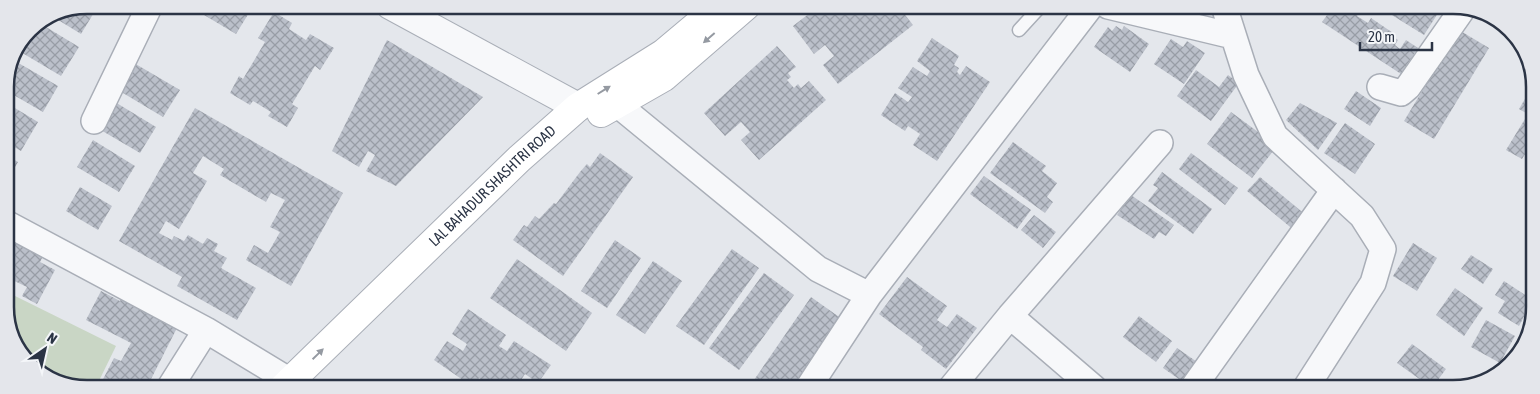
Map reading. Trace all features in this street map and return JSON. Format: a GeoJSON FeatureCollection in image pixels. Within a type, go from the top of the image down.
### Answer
{"type":"FeatureCollection","features":[{"type":"Feature","properties":{"kind":"main road","name":"LAL BAHADUR SHASHTRI ROAD"},"geometry":{"type":"LineString","coordinates":[[299,380],[519,159],[597,109],[710,14]]}},
{"type":"Feature","properties":{"kind":"main road"},"geometry":{"type":"LineString","coordinates":[[597,109],[664,77],[737,14]]}},
{"type":"Feature","properties":{"kind":"street"},"geometry":{"type":"LineString","coordinates":[[94,121],[146,14]]}},
{"type":"Feature","properties":{"kind":"street"},"geometry":{"type":"LineString","coordinates":[[408,14],[597,109],[818,269],[869,295]]}},
{"type":"Feature","properties":{"kind":"street"},"geometry":{"type":"LineString","coordinates":[[813,380],[869,295],[1085,14]]}},
{"type":"Feature","properties":{"kind":"street"},"geometry":{"type":"LineString","coordinates":[[1142,14],[1234,36]]}},
{"type":"Feature","properties":{"kind":"street"},"geometry":{"type":"LineString","coordinates":[[1227,14],[1246,75],[1275,136],[1362,216],[1383,249],[1373,283],[1312,380]]}},
{"type":"Feature","properties":{"kind":"street"},"geometry":{"type":"LineString","coordinates":[[1380,87],[1400,93],[1408,87],[1459,14]]}},
{"type":"Feature","properties":{"kind":"street"},"geometry":{"type":"LineString","coordinates":[[958,380],[1010,316],[1160,144]]}},
{"type":"Feature","properties":{"kind":"street"},"geometry":{"type":"LineString","coordinates":[[1198,380],[1334,190]]}},
{"type":"Feature","properties":{"kind":"street"},"geometry":{"type":"LineString","coordinates":[[14,227],[206,330],[286,380]]}},
{"type":"Feature","properties":{"kind":"street"},"geometry":{"type":"LineString","coordinates":[[1010,316],[1075,380]]}},
{"type":"Feature","properties":{"kind":"street"},"geometry":{"type":"LineString","coordinates":[[175,380],[206,330]]}},
{"type":"Feature","properties":{"kind":"lane"},"geometry":{"type":"LineString","coordinates":[[1019,30],[1034,14]]}},
{"type":"Feature","properties":{"kind":"green space"},"geometry":{"type":"Polygon","coordinates":[[[14,295],[116,346],[99,380],[73,379],[50,370],[35,359],[21,339],[15,321],[14,295]]]}},
{"type":"Feature","properties":{"kind":"building"},"geometry":{"type":"Polygon","coordinates":[[[93,14],[81,34],[58,20],[73,15],[93,14]]]}},
{"type":"Feature","properties":{"kind":"building"},"geometry":{"type":"Polygon","coordinates":[[[202,14],[248,14],[236,34],[202,14]]]}},
{"type":"Feature","properties":{"kind":"building"},"geometry":{"type":"Polygon","coordinates":[[[273,14],[277,14],[292,23],[289,29],[306,40],[310,34],[334,48],[320,70],[315,66],[292,104],[298,108],[287,127],[268,116],[271,112],[253,101],[250,105],[230,93],[239,76],[243,79],[265,42],[258,38],[273,14]]]}},
{"type":"Feature","properties":{"kind":"building"},"geometry":{"type":"Polygon","coordinates":[[[809,14],[904,14],[913,25],[838,84],[823,65],[834,56],[825,45],[814,54],[793,26],[809,14]]]}},
{"type":"Feature","properties":{"kind":"building"},"geometry":{"type":"Polygon","coordinates":[[[1328,14],[1358,14],[1357,16],[1368,23],[1371,18],[1396,35],[1394,37],[1398,40],[1395,45],[1400,49],[1406,40],[1418,48],[1401,74],[1322,22],[1328,14]]]}},
{"type":"Feature","properties":{"kind":"building"},"geometry":{"type":"Polygon","coordinates":[[[1390,14],[1438,14],[1424,35],[1390,14]]]}},
{"type":"Feature","properties":{"kind":"building"},"geometry":{"type":"Polygon","coordinates":[[[1116,26],[1122,30],[1124,26],[1149,44],[1130,72],[1094,47],[1108,27],[1112,31],[1116,26]]]}},
{"type":"Feature","properties":{"kind":"building"},"geometry":{"type":"Polygon","coordinates":[[[46,27],[79,47],[61,76],[22,53],[29,42],[46,27]]]}},
{"type":"Feature","properties":{"kind":"building"},"geometry":{"type":"Polygon","coordinates":[[[1459,30],[1489,48],[1434,139],[1404,121],[1459,30]]]}},
{"type":"Feature","properties":{"kind":"building"},"geometry":{"type":"Polygon","coordinates":[[[932,38],[959,56],[954,65],[959,68],[957,72],[960,75],[966,66],[990,82],[937,161],[913,145],[920,134],[908,126],[905,131],[881,115],[895,93],[908,102],[912,97],[898,88],[913,67],[927,76],[930,71],[917,61],[932,38]]]}},
{"type":"Feature","properties":{"kind":"building"},"geometry":{"type":"Polygon","coordinates":[[[1171,39],[1183,47],[1187,41],[1205,53],[1184,84],[1154,64],[1171,39]]]}},
{"type":"Feature","properties":{"kind":"building"},"geometry":{"type":"Polygon","coordinates":[[[387,40],[483,97],[396,186],[366,171],[375,155],[368,151],[359,167],[332,151],[387,40]]]}},
{"type":"Feature","properties":{"kind":"building"},"geometry":{"type":"Polygon","coordinates":[[[777,46],[796,67],[788,73],[791,77],[787,80],[794,88],[798,84],[801,88],[809,81],[826,100],[759,160],[741,140],[750,132],[741,122],[725,136],[704,113],[777,46]]]}},
{"type":"Feature","properties":{"kind":"building"},"geometry":{"type":"Polygon","coordinates":[[[18,63],[58,86],[43,112],[14,95],[14,82],[18,63]]]}},
{"type":"Feature","properties":{"kind":"building"},"geometry":{"type":"Polygon","coordinates":[[[134,63],[180,90],[163,117],[118,90],[134,63]]]}},
{"type":"Feature","properties":{"kind":"building"},"geometry":{"type":"Polygon","coordinates":[[[1196,70],[1219,87],[1228,75],[1239,83],[1211,121],[1177,96],[1196,70]]]}},
{"type":"Feature","properties":{"kind":"building"},"geometry":{"type":"Polygon","coordinates":[[[1356,91],[1381,108],[1370,126],[1344,109],[1356,91]]]}},
{"type":"Feature","properties":{"kind":"building"},"geometry":{"type":"Polygon","coordinates":[[[1526,97],[1526,113],[1519,109],[1526,97]]]}},
{"type":"Feature","properties":{"kind":"building"},"geometry":{"type":"Polygon","coordinates":[[[115,102],[156,127],[140,153],[99,129],[115,102]]]}},
{"type":"Feature","properties":{"kind":"building"},"geometry":{"type":"Polygon","coordinates":[[[1300,103],[1337,123],[1318,150],[1286,120],[1300,103]]]}},
{"type":"Feature","properties":{"kind":"building"},"geometry":{"type":"Polygon","coordinates":[[[14,107],[38,122],[21,151],[14,147],[14,107]]]}},
{"type":"Feature","properties":{"kind":"building"},"geometry":{"type":"Polygon","coordinates":[[[195,108],[343,193],[291,286],[246,260],[254,245],[268,253],[280,232],[270,227],[285,200],[271,193],[266,202],[220,175],[224,169],[203,156],[193,173],[207,181],[179,229],[166,221],[159,233],[172,240],[174,236],[184,241],[188,235],[203,244],[207,238],[218,244],[214,251],[227,258],[221,268],[256,288],[237,320],[177,286],[182,277],[119,241],[195,108]]]}},
{"type":"Feature","properties":{"kind":"building"},"geometry":{"type":"Polygon","coordinates":[[[1231,112],[1277,146],[1252,178],[1207,144],[1231,112]]]}},
{"type":"Feature","properties":{"kind":"building"},"geometry":{"type":"Polygon","coordinates":[[[1526,117],[1526,152],[1522,159],[1506,150],[1526,117]]]}},
{"type":"Feature","properties":{"kind":"building"},"geometry":{"type":"Polygon","coordinates":[[[1345,123],[1375,144],[1355,174],[1324,153],[1345,123]]]}},
{"type":"Feature","properties":{"kind":"building"},"geometry":{"type":"Polygon","coordinates":[[[93,140],[135,166],[119,192],[77,167],[93,140]]]}},
{"type":"Feature","properties":{"kind":"building"},"geometry":{"type":"Polygon","coordinates":[[[1013,142],[1046,166],[1042,171],[1057,183],[1047,197],[1053,202],[1045,213],[990,173],[1013,142]]]}},
{"type":"Feature","properties":{"kind":"building"},"geometry":{"type":"Polygon","coordinates":[[[600,153],[633,177],[563,276],[513,240],[524,225],[527,227],[535,216],[539,219],[554,203],[556,204],[580,172],[587,164],[590,167],[600,153]]]}},
{"type":"Feature","properties":{"kind":"building"},"geometry":{"type":"Polygon","coordinates":[[[1191,153],[1238,188],[1225,205],[1179,169],[1191,153]]]}},
{"type":"Feature","properties":{"kind":"building"},"geometry":{"type":"Polygon","coordinates":[[[14,160],[18,162],[14,169],[14,160]]]}},
{"type":"Feature","properties":{"kind":"building"},"geometry":{"type":"Polygon","coordinates":[[[1162,172],[1212,209],[1193,234],[1148,201],[1158,188],[1153,185],[1162,172]]]}},
{"type":"Feature","properties":{"kind":"building"},"geometry":{"type":"Polygon","coordinates":[[[984,176],[1031,210],[1017,229],[970,194],[984,176]]]}},
{"type":"Feature","properties":{"kind":"building"},"geometry":{"type":"Polygon","coordinates":[[[1260,177],[1307,216],[1295,231],[1247,191],[1260,177]]]}},
{"type":"Feature","properties":{"kind":"building"},"geometry":{"type":"Polygon","coordinates":[[[80,187],[112,206],[98,230],[66,211],[80,187]]]}},
{"type":"Feature","properties":{"kind":"building"},"geometry":{"type":"Polygon","coordinates":[[[1131,195],[1174,225],[1166,236],[1159,232],[1154,239],[1117,215],[1131,195]]]}},
{"type":"Feature","properties":{"kind":"building"},"geometry":{"type":"Polygon","coordinates":[[[1034,215],[1056,232],[1043,248],[1021,230],[1034,215]]]}},
{"type":"Feature","properties":{"kind":"building"},"geometry":{"type":"Polygon","coordinates":[[[14,236],[45,252],[40,262],[55,270],[37,304],[22,296],[27,287],[14,281],[14,236]]]}},
{"type":"Feature","properties":{"kind":"building"},"geometry":{"type":"Polygon","coordinates":[[[615,240],[641,258],[607,308],[581,291],[615,240]]]}},
{"type":"Feature","properties":{"kind":"building"},"geometry":{"type":"Polygon","coordinates":[[[1413,243],[1437,258],[1417,291],[1393,276],[1413,243]]]}},
{"type":"Feature","properties":{"kind":"building"},"geometry":{"type":"Polygon","coordinates":[[[732,249],[759,268],[704,345],[676,326],[732,249]]]}},
{"type":"Feature","properties":{"kind":"building"},"geometry":{"type":"Polygon","coordinates":[[[1471,255],[1493,269],[1483,284],[1461,269],[1471,255]]]}},
{"type":"Feature","properties":{"kind":"building"},"geometry":{"type":"Polygon","coordinates":[[[517,259],[592,313],[566,351],[490,298],[517,259]]]}},
{"type":"Feature","properties":{"kind":"building"},"geometry":{"type":"Polygon","coordinates":[[[653,261],[682,281],[645,334],[616,315],[653,261]]]}},
{"type":"Feature","properties":{"kind":"building"},"geometry":{"type":"Polygon","coordinates":[[[764,273],[794,295],[739,370],[709,348],[764,273]]]}},
{"type":"Feature","properties":{"kind":"building"},"geometry":{"type":"Polygon","coordinates":[[[907,277],[947,306],[937,320],[947,327],[957,314],[977,328],[946,369],[921,350],[923,347],[879,314],[907,277]]]}},
{"type":"Feature","properties":{"kind":"building"},"geometry":{"type":"Polygon","coordinates":[[[1504,281],[1526,295],[1526,314],[1519,326],[1498,313],[1505,301],[1495,295],[1504,281]]]}},
{"type":"Feature","properties":{"kind":"building"},"geometry":{"type":"Polygon","coordinates":[[[1455,288],[1483,308],[1464,336],[1436,315],[1455,288]]]}},
{"type":"Feature","properties":{"kind":"building"},"geometry":{"type":"Polygon","coordinates":[[[101,291],[120,301],[123,296],[179,324],[151,380],[103,380],[114,358],[121,361],[131,343],[86,320],[101,291]]]}},
{"type":"Feature","properties":{"kind":"building"},"geometry":{"type":"Polygon","coordinates":[[[811,297],[842,319],[800,380],[754,380],[811,297]]]}},
{"type":"Feature","properties":{"kind":"building"},"geometry":{"type":"Polygon","coordinates":[[[468,309],[506,335],[499,346],[507,351],[514,341],[551,365],[540,380],[534,380],[525,374],[521,380],[482,380],[479,378],[478,380],[463,380],[434,360],[447,341],[463,351],[467,344],[452,334],[468,309]]]}},
{"type":"Feature","properties":{"kind":"building"},"geometry":{"type":"Polygon","coordinates":[[[1139,316],[1172,341],[1156,362],[1123,337],[1139,316]]]}},
{"type":"Feature","properties":{"kind":"building"},"geometry":{"type":"Polygon","coordinates":[[[1486,320],[1515,336],[1500,363],[1471,347],[1486,320]]]}},
{"type":"Feature","properties":{"kind":"building"},"geometry":{"type":"Polygon","coordinates":[[[1412,344],[1446,369],[1438,380],[1421,380],[1397,363],[1412,344]]]}},
{"type":"Feature","properties":{"kind":"building"},"geometry":{"type":"Polygon","coordinates":[[[1177,348],[1200,364],[1189,380],[1180,380],[1163,368],[1177,348]]]}}]}
